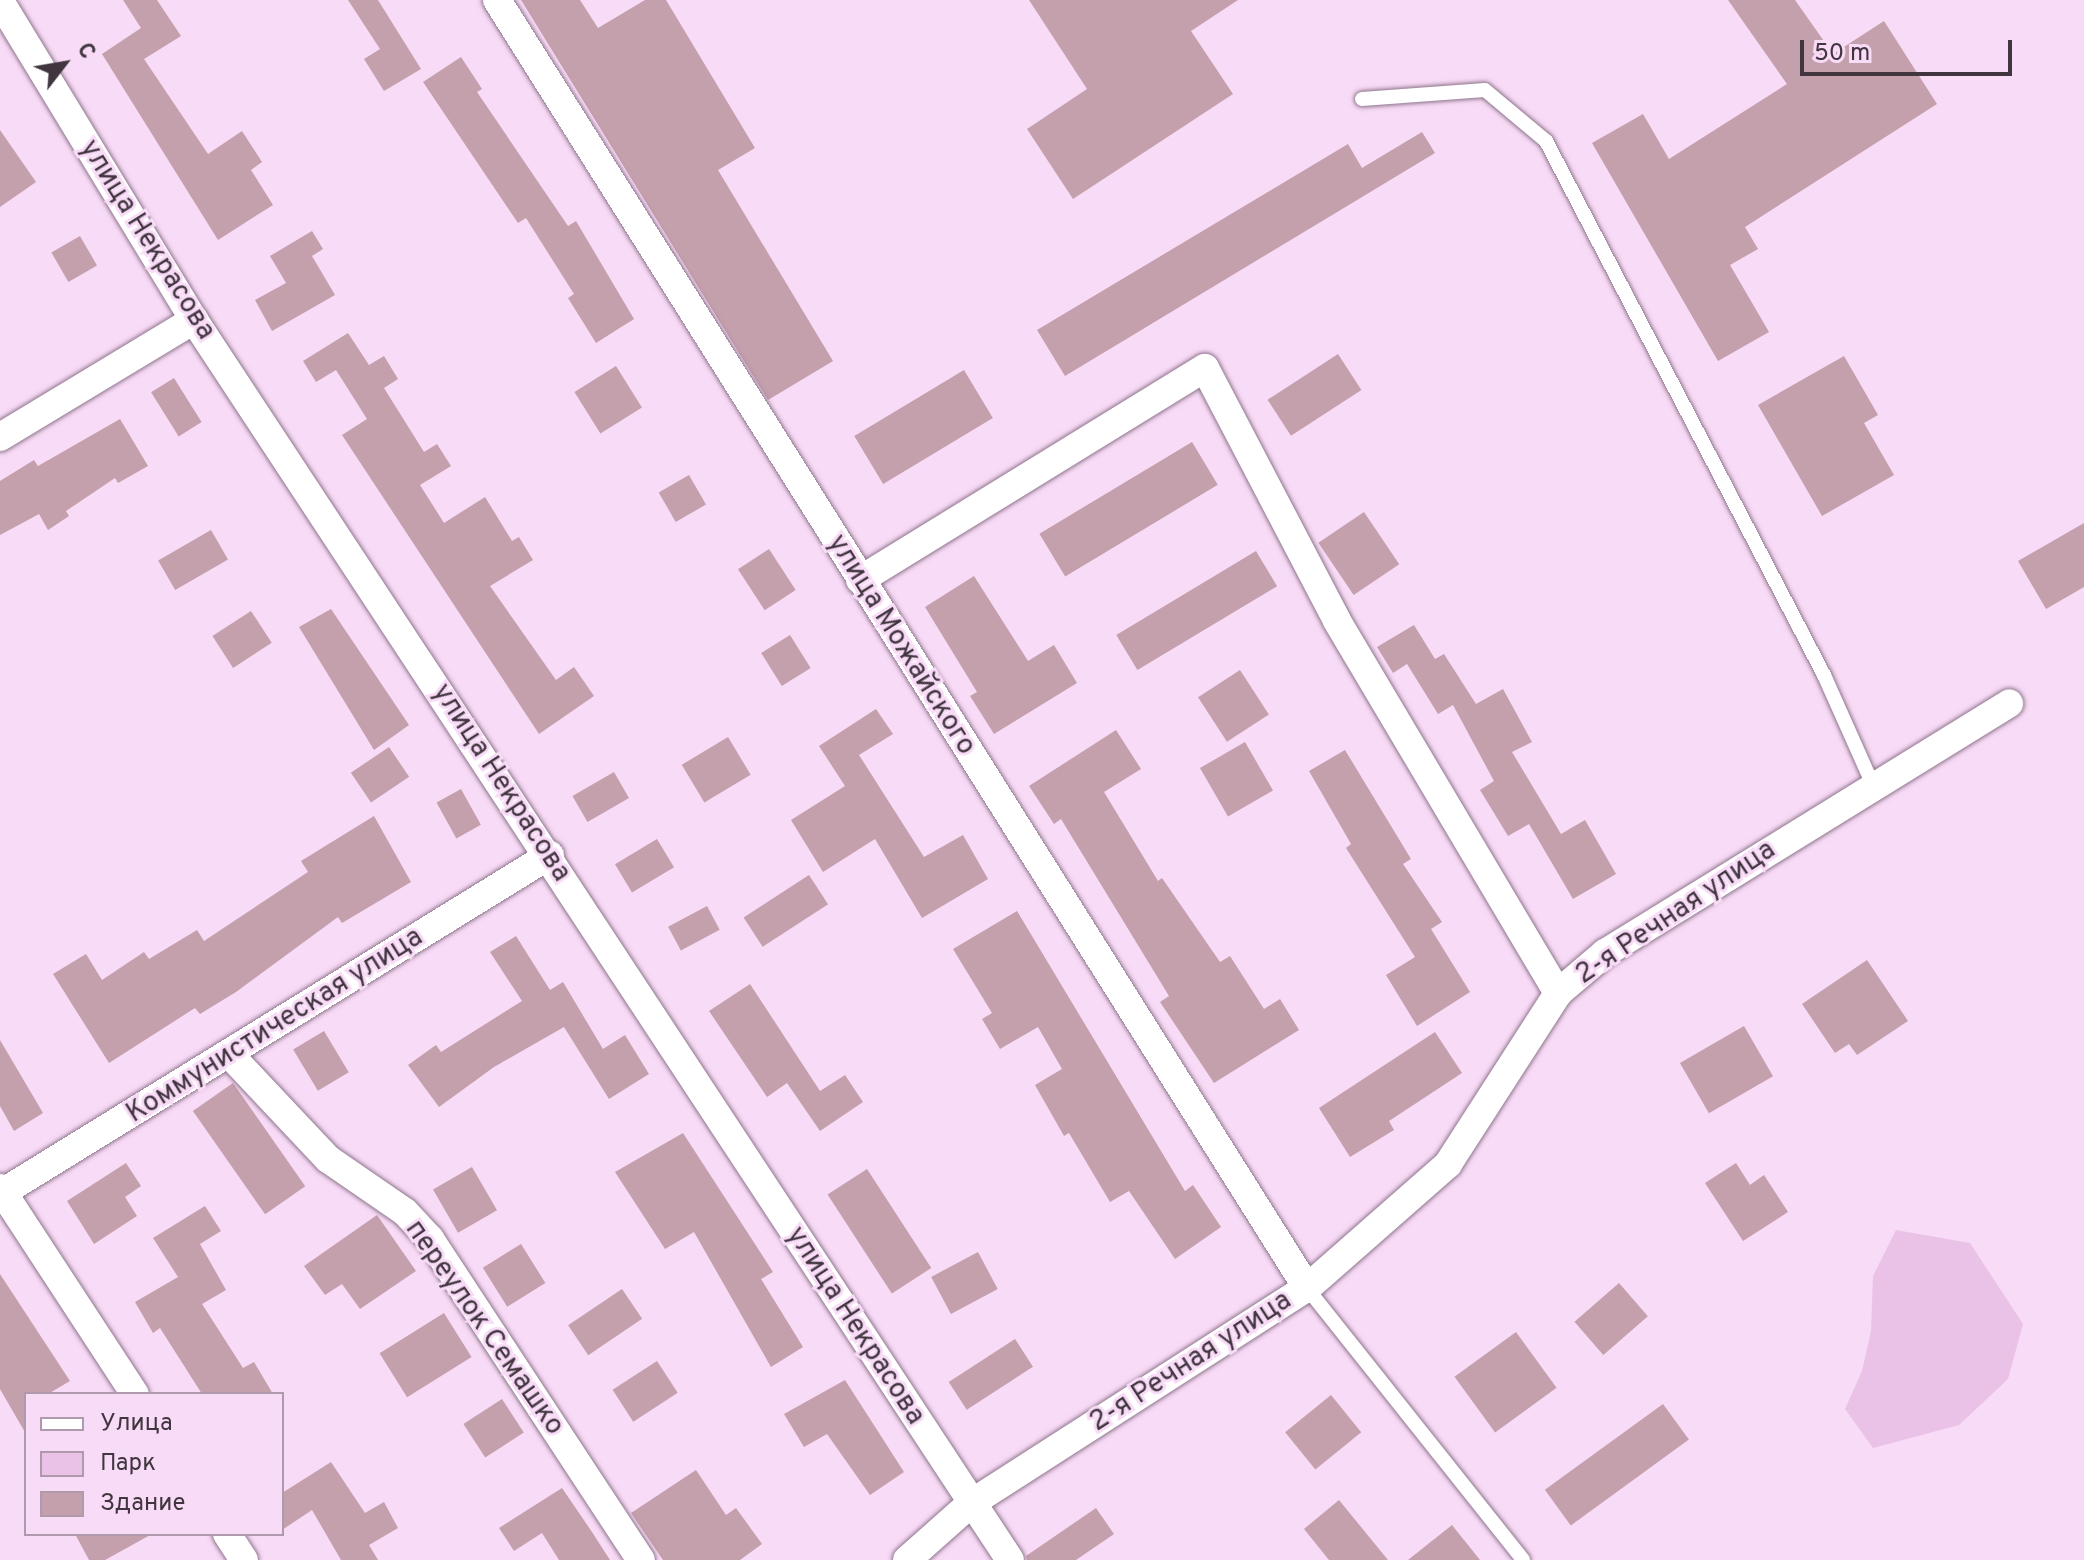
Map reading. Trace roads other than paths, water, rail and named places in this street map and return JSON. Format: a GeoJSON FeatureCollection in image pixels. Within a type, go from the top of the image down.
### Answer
{"type":"FeatureCollection","features":[{"type":"Feature","properties":{"kind":"street","name":"улица Можайского"},"geometry":{"type":"LineString","coordinates":[[497,0],[1307,1288]]}},
{"type":"Feature","properties":{"kind":"street","name":"улица Некрасова"},"geometry":{"type":"LineString","coordinates":[[0,1],[194,320],[550,855],[970,1504],[1010,1560]]}},
{"type":"Feature","properties":{"kind":"street"},"geometry":{"type":"LineString","coordinates":[[0,437],[194,320]]}},
{"type":"Feature","properties":{"kind":"street"},"geometry":{"type":"LineString","coordinates":[[860,580],[1205,368],[1337,621],[1558,993]]}},
{"type":"Feature","properties":{"kind":"street","name":"2-я Речная улица"},"geometry":{"type":"LineString","coordinates":[[907,1560],[970,1504],[1307,1288],[1448,1164],[1558,993],[1605,953],[2009,703]]}},
{"type":"Feature","properties":{"kind":"street","name":"Коммунистическая улица"},"geometry":{"type":"LineString","coordinates":[[1,1192],[230,1055],[550,855]]}},
{"type":"Feature","properties":{"kind":"street","name":"переулок Семашко"},"geometry":{"type":"LineString","coordinates":[[230,1055],[328,1159],[405,1212],[430,1239],[641,1560]]}},
{"type":"Feature","properties":{"kind":"street"},"geometry":{"type":"LineString","coordinates":[[1,1192],[134,1392]]}},
{"type":"Feature","properties":{"kind":"street"},"geometry":{"type":"LineString","coordinates":[[228,1536],[244,1560]]}},
{"type":"Feature","properties":{"kind":"lane"},"geometry":{"type":"LineString","coordinates":[[1362,99],[1485,90],[1546,141],[1824,675],[1873,785]]}},
{"type":"Feature","properties":{"kind":"lane"},"geometry":{"type":"LineString","coordinates":[[1307,1288],[1523,1560]]}}]}
